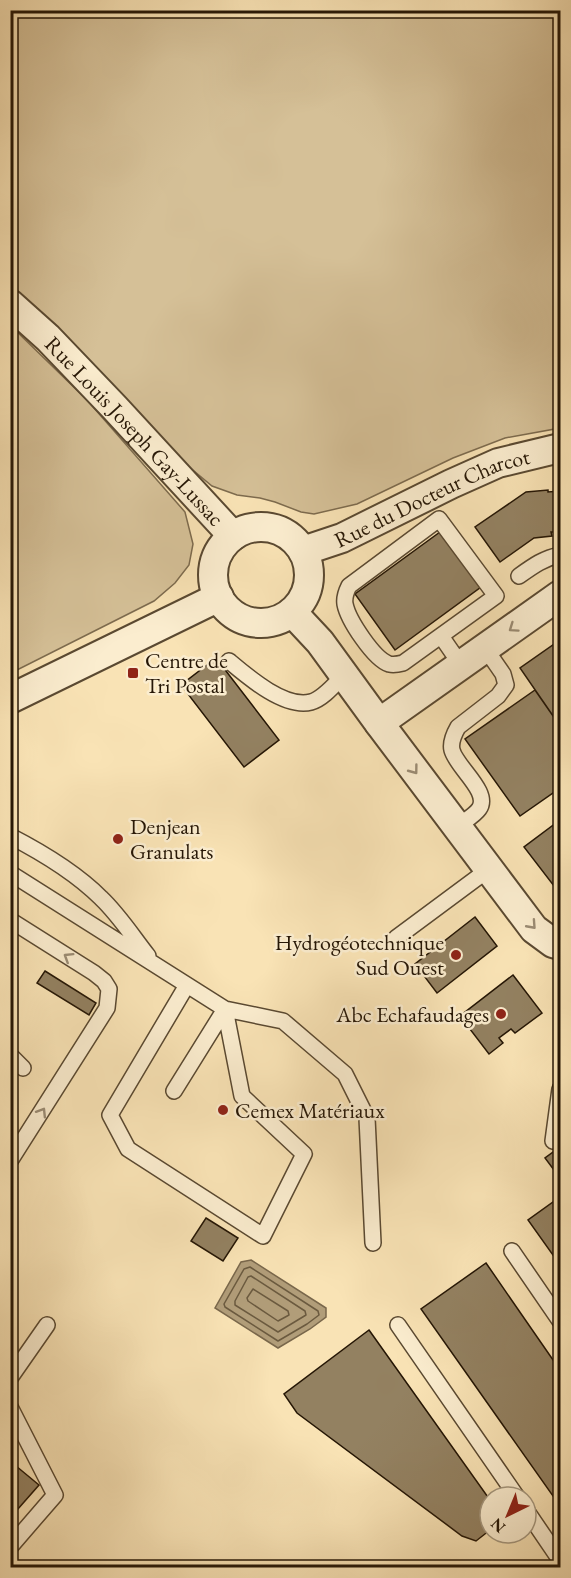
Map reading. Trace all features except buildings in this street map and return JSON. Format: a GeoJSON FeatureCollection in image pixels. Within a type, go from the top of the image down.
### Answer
{"type":"FeatureCollection","features":[{"type":"Feature","properties":{"kind":"street","name":"Rue Louis Joseph Gay-Lussac"},"geometry":{"type":"LineString","coordinates":[[10,304],[48,338],[115,408],[232,536]]}},
{"type":"Feature","properties":{"kind":"street","name":"Rue du Docteur Charcot"},"geometry":{"type":"LineString","coordinates":[[303,551],[342,537],[498,463],[561,448]]}},
{"type":"Feature","properties":{"kind":"street"},"geometry":{"type":"LineString","coordinates":[[263,526],[279,530],[293,538],[303,551],[310,577],[307,590],[301,602],[292,612],[280,619],[266,623],[252,622],[238,617],[227,609],[219,597],[214,584],[216,557],[232,536],[247,528],[263,526]]}},
{"type":"Feature","properties":{"kind":"street"},"geometry":{"type":"LineString","coordinates":[[379,723],[561,595]]}},
{"type":"Feature","properties":{"kind":"street"},"geometry":{"type":"LineString","coordinates":[[10,699],[219,597]]}},
{"type":"Feature","properties":{"kind":"street"},"geometry":{"type":"LineString","coordinates":[[292,612],[320,642],[534,929],[553,943],[561,945]]}},
{"type":"Feature","properties":{"kind":"lane"},"geometry":{"type":"LineString","coordinates":[[439,519],[496,596],[441,636],[403,663],[388,664],[375,655],[350,618],[345,599],[349,586],[439,519]]}},
{"type":"Feature","properties":{"kind":"lane"},"geometry":{"type":"LineString","coordinates":[[519,576],[537,563],[561,555]]}},
{"type":"Feature","properties":{"kind":"lane"},"geometry":{"type":"LineString","coordinates":[[441,636],[461,665]]}},
{"type":"Feature","properties":{"kind":"lane"},"geometry":{"type":"LineString","coordinates":[[457,827],[476,813],[482,802],[477,787],[455,758],[452,750],[454,734],[458,727],[498,696],[506,686],[503,674],[485,648]]}},
{"type":"Feature","properties":{"kind":"lane"},"geometry":{"type":"LineString","coordinates":[[229,661],[272,692],[287,700],[302,703],[313,702],[344,675]]}},
{"type":"Feature","properties":{"kind":"lane"},"geometry":{"type":"LineString","coordinates":[[10,836],[76,875],[103,900],[155,965]]}},
{"type":"Feature","properties":{"kind":"lane"},"geometry":{"type":"LineString","coordinates":[[396,938],[489,869]]}},
{"type":"Feature","properties":{"kind":"lane"},"geometry":{"type":"LineString","coordinates":[[10,873],[225,1009],[283,1021],[345,1074],[367,1118],[373,1244]]}},
{"type":"Feature","properties":{"kind":"lane"},"geometry":{"type":"LineString","coordinates":[[10,921],[94,973],[110,989],[107,1008],[10,1161]]}},
{"type":"Feature","properties":{"kind":"lane"},"geometry":{"type":"LineString","coordinates":[[187,985],[110,1115],[128,1149],[263,1236],[304,1154],[242,1096],[225,1009]]}},
{"type":"Feature","properties":{"kind":"lane"},"geometry":{"type":"LineString","coordinates":[[174,1091],[225,1009]]}},
{"type":"Feature","properties":{"kind":"lane"},"geometry":{"type":"LineString","coordinates":[[10,1056],[23,1068]]}},
{"type":"Feature","properties":{"kind":"lane"},"geometry":{"type":"LineString","coordinates":[[553,1141],[561,1089]]}},
{"type":"Feature","properties":{"kind":"lane"},"geometry":{"type":"LineString","coordinates":[[512,1251],[561,1320]]}},
{"type":"Feature","properties":{"kind":"lane"},"geometry":{"type":"LineString","coordinates":[[10,1378],[47,1325]]}},
{"type":"Feature","properties":{"kind":"lane"},"geometry":{"type":"LineString","coordinates":[[398,1325],[509,1485]]}},
{"type":"Feature","properties":{"kind":"lane"},"geometry":{"type":"LineString","coordinates":[[10,1407],[55,1495],[10,1547]]}},
{"type":"Feature","properties":{"kind":"lane"},"geometry":{"type":"LineString","coordinates":[[538,1527],[561,1560]]}},
{"type":"Feature","properties":{"kind":"shaded area"},"geometry":{"type":"Polygon","coordinates":[[[10,11],[560,11],[560,428],[505,438],[453,458],[357,504],[314,514],[260,498],[237,495],[212,486],[176,456],[88,361],[11,288],[10,11]]]}},
{"type":"Feature","properties":{"kind":"shaded area"},"geometry":{"type":"Polygon","coordinates":[[[10,325],[87,400],[185,512],[193,544],[189,565],[175,583],[154,601],[11,673],[10,325]]]}},
{"type":"Feature","properties":{"kind":"water"},"geometry":{"type":"Polygon","coordinates":[[[251,1260],[326,1308],[326,1317],[278,1348],[215,1308],[241,1262],[251,1260]]]}},
{"type":"Feature","properties":{"kind":"place","name":"Centre de Tri Postal"},"geometry":{"type":"Point","coordinates":[133,673]}},
{"type":"Feature","properties":{"kind":"place","name":"Denjean Granulats"},"geometry":{"type":"Point","coordinates":[118,839]}},
{"type":"Feature","properties":{"kind":"place","name":"Hydrogéotechnique Sud Ouest"},"geometry":{"type":"Point","coordinates":[456,955]}},
{"type":"Feature","properties":{"kind":"place","name":"Abc Echafaudages"},"geometry":{"type":"Point","coordinates":[501,1014]}},
{"type":"Feature","properties":{"kind":"place","name":"Cemex Matériaux"},"geometry":{"type":"Point","coordinates":[223,1110]}}]}
